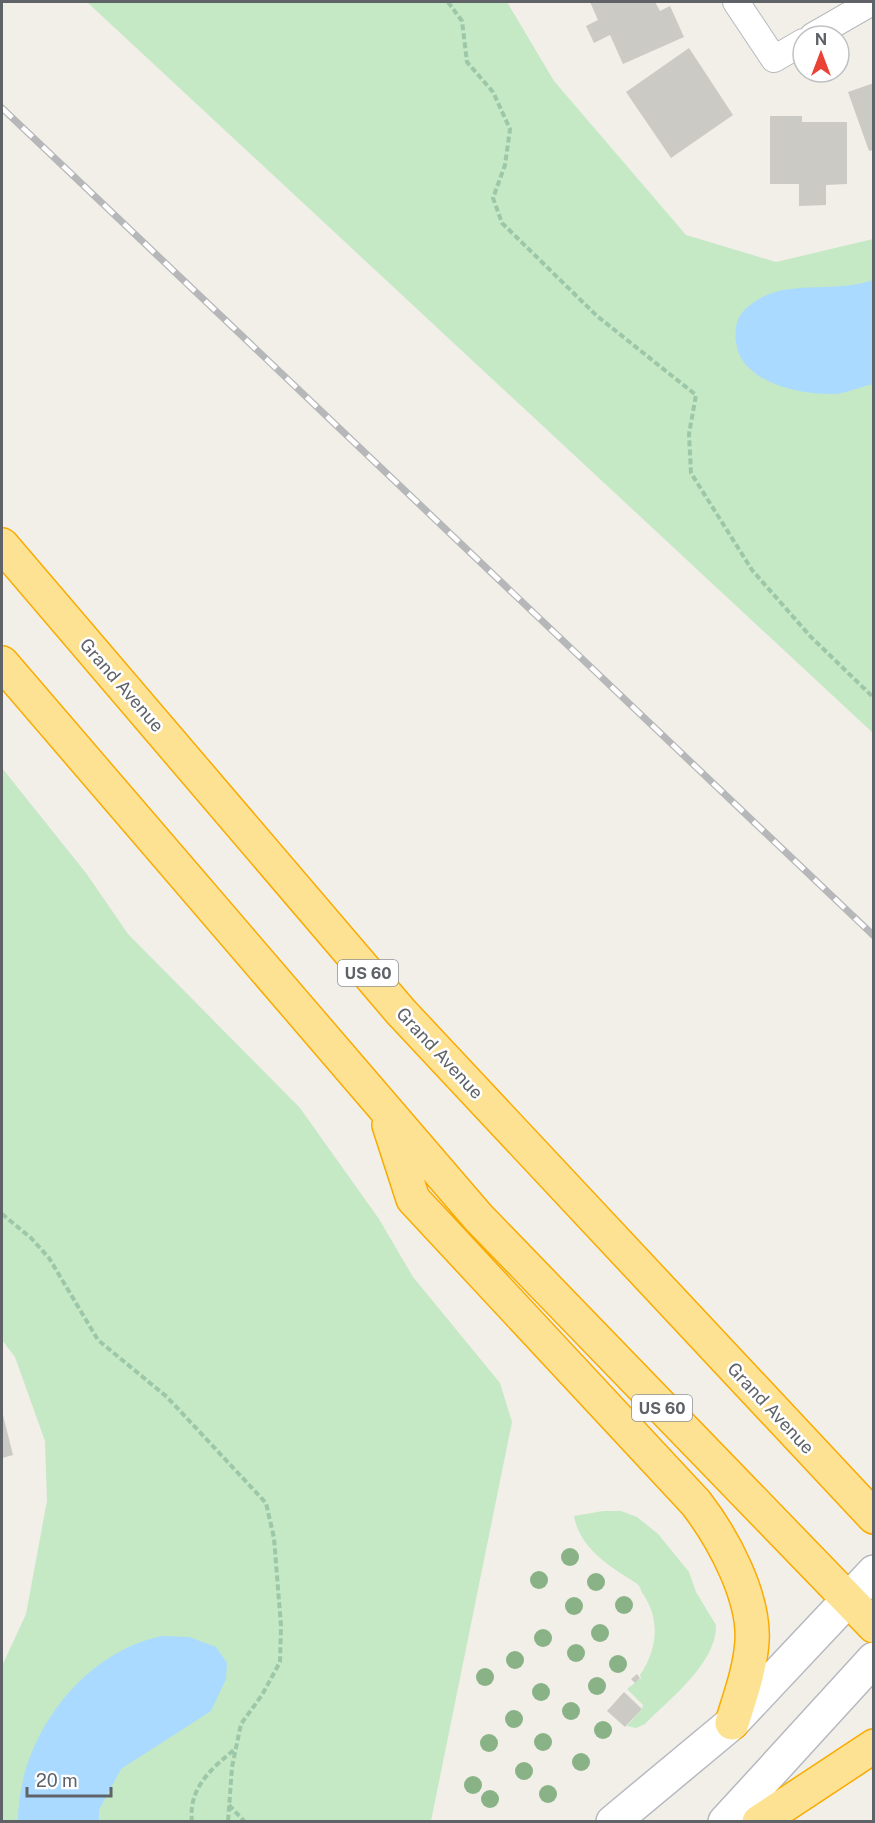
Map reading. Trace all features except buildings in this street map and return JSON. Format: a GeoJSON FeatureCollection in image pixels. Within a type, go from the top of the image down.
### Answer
{"type":"FeatureCollection","features":[{"type":"Feature","properties":{"kind":"highway","name":"Grand Avenue"},"geometry":{"type":"LineString","coordinates":[[2,545],[401,1012],[873,1517]]}},
{"type":"Feature","properties":{"kind":"highway","name":"US 60"},"geometry":{"type":"LineString","coordinates":[[2,663],[385,1112],[478,1216],[873,1626]]}},
{"type":"Feature","properties":{"kind":"highway"},"geometry":{"type":"LineString","coordinates":[[385,1112],[413,1199],[696,1503],[718,1533],[744,1592],[752,1630],[746,1680],[732,1723]]}},
{"type":"Feature","properties":{"kind":"highway"},"geometry":{"type":"LineString","coordinates":[[759,1821],[873,1746]]}},
{"type":"Feature","properties":{"kind":"street"},"geometry":{"type":"LineString","coordinates":[[736,2],[774,59],[791,49]]}},
{"type":"Feature","properties":{"kind":"street"},"geometry":{"type":"LineString","coordinates":[[834,24],[872,2]]}},
{"type":"Feature","properties":{"kind":"street"},"geometry":{"type":"LineString","coordinates":[[613,1821],[732,1723],[873,1572]]}},
{"type":"Feature","properties":{"kind":"street"},"geometry":{"type":"LineString","coordinates":[[725,1821],[873,1659]]}},
{"type":"Feature","properties":{"kind":"path"},"geometry":{"type":"LineString","coordinates":[[448,2],[462,21],[467,62],[493,92],[510,129],[505,165],[493,198],[502,223],[597,316],[696,395],[689,434],[691,473],[752,570],[810,636],[873,698]]}},
{"type":"Feature","properties":{"kind":"path"},"geometry":{"type":"LineString","coordinates":[[2,1214],[31,1238],[49,1258],[98,1340],[167,1397],[266,1503],[274,1538],[281,1626],[280,1662],[262,1695],[241,1724],[228,1821]]}},
{"type":"Feature","properties":{"kind":"path"},"geometry":{"type":"LineString","coordinates":[[192,1821],[190,1809],[197,1788],[212,1768],[236,1748]]}},
{"type":"Feature","properties":{"kind":"path"},"geometry":{"type":"LineString","coordinates":[[229,1805],[244,1821]]}},
{"type":"Feature","properties":{"kind":"green space"},"geometry":{"type":"Polygon","coordinates":[[[87,2],[507,2],[554,81],[686,235],[776,262],[873,239],[873,733],[87,2]]]}},
{"type":"Feature","properties":{"kind":"green space"},"geometry":{"type":"Polygon","coordinates":[[[2,768],[86,873],[128,934],[300,1108],[379,1219],[413,1277],[500,1383],[512,1422],[431,1821],[2,1821],[2,1666],[26,1614],[47,1501],[45,1441],[15,1357],[2,1340],[2,768]]]}},
{"type":"Feature","properties":{"kind":"green space"},"geometry":{"type":"Polygon","coordinates":[[[603,1511],[621,1511],[637,1517],[658,1534],[689,1572],[696,1592],[716,1625],[709,1653],[690,1679],[645,1724],[636,1728],[627,1726],[643,1705],[627,1689],[641,1678],[640,1675],[650,1655],[655,1635],[653,1614],[639,1585],[599,1557],[583,1539],[577,1528],[574,1516],[603,1511]]]}},
{"type":"Feature","properties":{"kind":"water"},"geometry":{"type":"Polygon","coordinates":[[[873,280],[873,384],[834,394],[786,388],[758,376],[740,355],[736,342],[738,320],[748,307],[766,295],[795,288],[843,286],[873,280]]]}},
{"type":"Feature","properties":{"kind":"water"},"geometry":{"type":"Polygon","coordinates":[[[162,1636],[189,1637],[216,1647],[227,1663],[226,1679],[211,1711],[121,1769],[99,1810],[99,1821],[18,1821],[21,1790],[29,1760],[42,1731],[59,1704],[80,1681],[105,1661],[132,1646],[162,1636]]]}},
{"type":"Feature","properties":{"kind":"railway"},"geometry":{"type":"LineString","coordinates":[[2,108],[874,936]]}}]}
